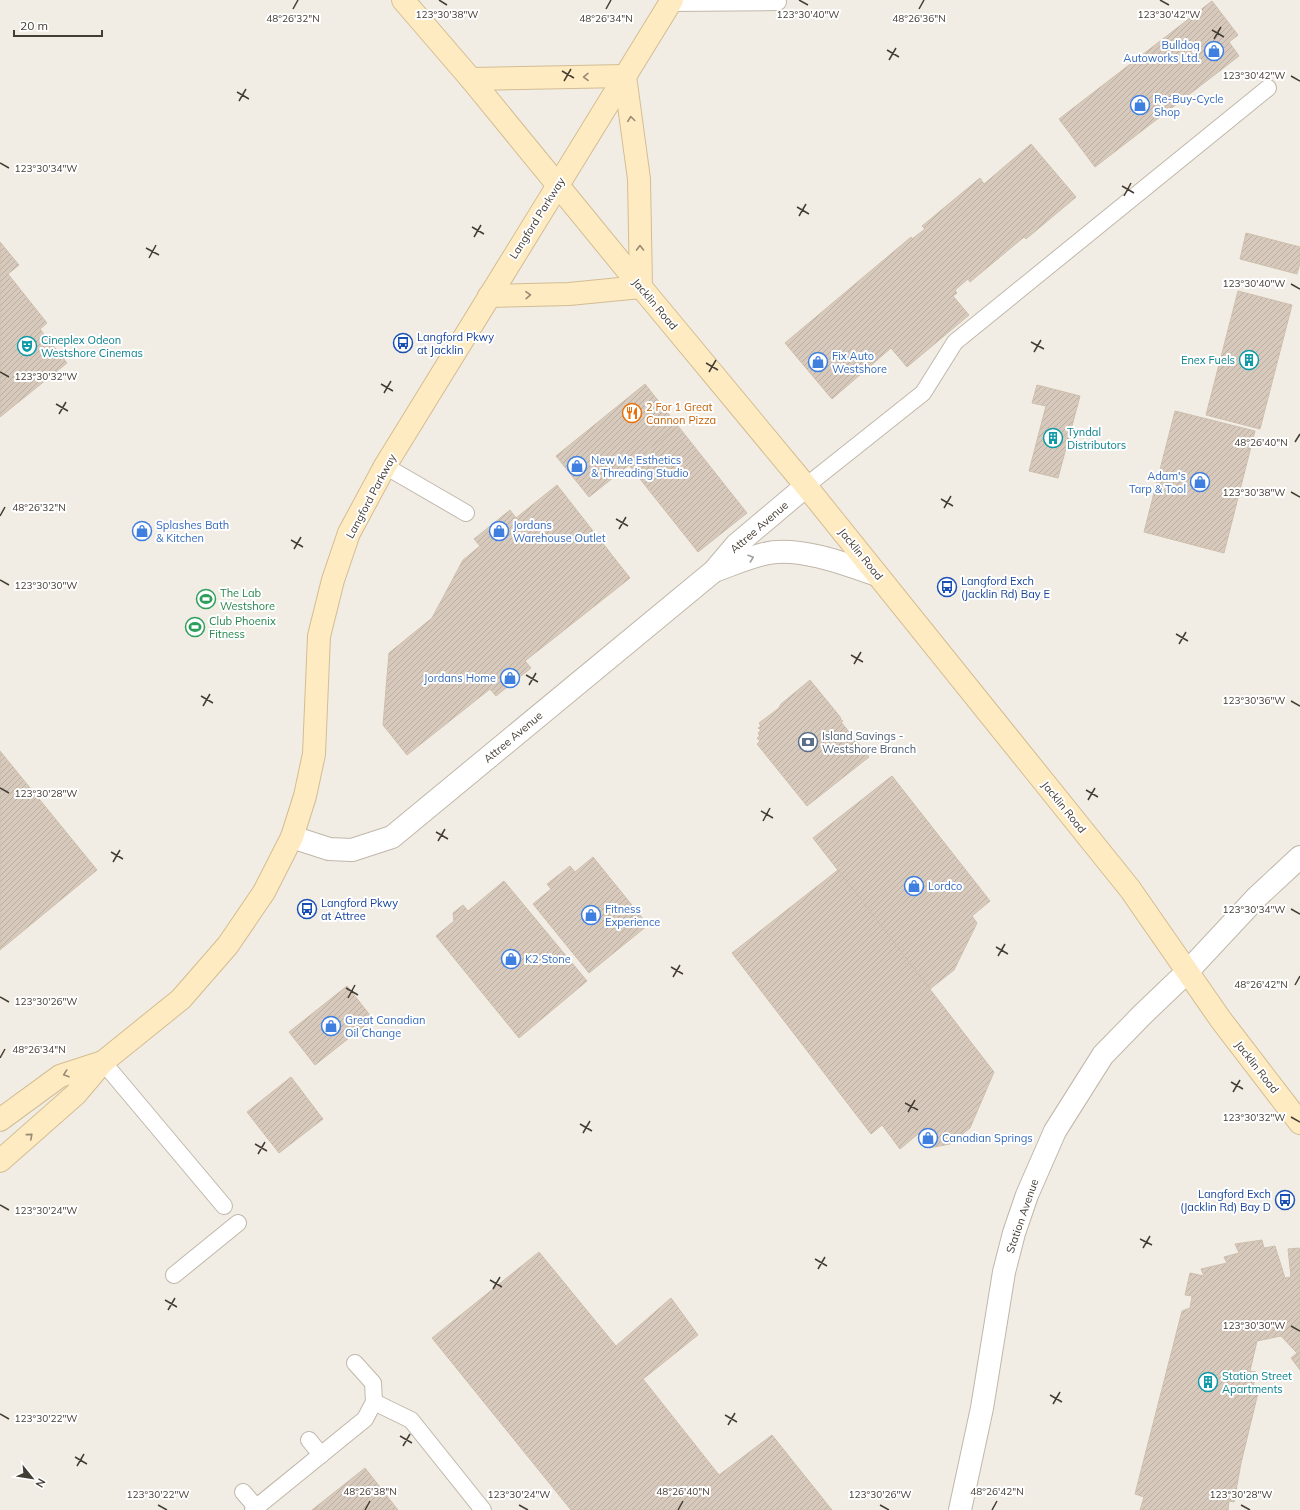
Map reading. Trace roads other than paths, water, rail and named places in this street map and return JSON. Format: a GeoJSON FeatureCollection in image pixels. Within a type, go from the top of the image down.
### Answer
{"type":"FeatureCollection","features":[{"type":"Feature","properties":{"kind":"main road","name":"Jacklin Road"},"geometry":{"type":"LineString","coordinates":[[403,0],[471,79],[557,186],[806,486],[1130,889],[1188,971],[1220,1020],[1300,1123]]}},
{"type":"Feature","properties":{"kind":"main road","name":"Langford Parkway"},"geometry":{"type":"LineString","coordinates":[[0,1161],[76,1094],[103,1062],[181,999],[228,945],[264,892],[292,837],[305,796],[314,754],[320,636],[330,594],[350,533],[385,466],[488,296],[672,2]]}},
{"type":"Feature","properties":{"kind":"main road"},"geometry":{"type":"LineString","coordinates":[[471,79],[625,76],[639,179],[641,288],[569,294],[488,296]]}},
{"type":"Feature","properties":{"kind":"main road","name":"Langford Parkway"},"geometry":{"type":"LineString","coordinates":[[0,1120],[60,1076],[103,1062]]}},
{"type":"Feature","properties":{"kind":"street","name":"Attree Avenue"},"geometry":{"type":"LineString","coordinates":[[292,837],[329,849],[352,850],[392,837],[714,570],[736,545],[806,486]]}},
{"type":"Feature","properties":{"kind":"street","name":"Attree Avenue"},"geometry":{"type":"LineString","coordinates":[[714,570],[765,553],[790,552],[824,558],[877,574]]}},
{"type":"Feature","properties":{"kind":"street","name":"Station Avenue"},"geometry":{"type":"LineString","coordinates":[[960,1510],[982,1408],[1004,1272],[1014,1234],[1027,1195],[1055,1131],[1103,1055],[1142,1014],[1188,971],[1257,898],[1300,857]]}},
{"type":"Feature","properties":{"kind":"lane"},"geometry":{"type":"LineString","coordinates":[[672,2],[778,2]]}},
{"type":"Feature","properties":{"kind":"lane"},"geometry":{"type":"LineString","coordinates":[[806,486],[923,392],[955,342],[1268,88]]}},
{"type":"Feature","properties":{"kind":"lane"},"geometry":{"type":"LineString","coordinates":[[385,466],[466,513]]}},
{"type":"Feature","properties":{"kind":"lane"},"geometry":{"type":"LineString","coordinates":[[103,1062],[224,1206]]}},
{"type":"Feature","properties":{"kind":"lane"},"geometry":{"type":"LineString","coordinates":[[174,1275],[238,1223]]}},
{"type":"Feature","properties":{"kind":"lane"},"geometry":{"type":"LineString","coordinates":[[243,1492],[254,1509],[365,1419],[374,1402],[373,1383],[355,1362]]}},
{"type":"Feature","properties":{"kind":"lane"},"geometry":{"type":"LineString","coordinates":[[374,1402],[411,1420],[483,1510]]}},
{"type":"Feature","properties":{"kind":"lane"},"geometry":{"type":"LineString","coordinates":[[309,1440],[320,1455]]}},
{"type":"Feature","properties":{"kind":"place","name":"Bulldog Autoworks Ltd."},"geometry":{"type":"Point","coordinates":[1214,51]}},
{"type":"Feature","properties":{"kind":"place","name":"Re-Buy-Cycle Shop"},"geometry":{"type":"Point","coordinates":[1140,105]}},
{"type":"Feature","properties":{"kind":"place","name":"Langford Pkwy at Jacklin"},"geometry":{"type":"Point","coordinates":[403,343]}},
{"type":"Feature","properties":{"kind":"place","name":"Cineplex Odeon Westshore Cinemas"},"geometry":{"type":"Point","coordinates":[27,346]}},
{"type":"Feature","properties":{"kind":"place","name":"Enex Fuels"},"geometry":{"type":"Point","coordinates":[1249,360]}},
{"type":"Feature","properties":{"kind":"place","name":"Fix Auto Westshore"},"geometry":{"type":"Point","coordinates":[818,362]}},
{"type":"Feature","properties":{"kind":"place","name":"2 For 1 Great Cannon Pizza"},"geometry":{"type":"Point","coordinates":[632,413]}},
{"type":"Feature","properties":{"kind":"place","name":"Tyndal Distributors"},"geometry":{"type":"Point","coordinates":[1053,438]}},
{"type":"Feature","properties":{"kind":"place","name":"New Me Esthetics & Threading Studio"},"geometry":{"type":"Point","coordinates":[577,466]}},
{"type":"Feature","properties":{"kind":"place","name":"Adam's Tarp & Tool"},"geometry":{"type":"Point","coordinates":[1200,482]}},
{"type":"Feature","properties":{"kind":"place","name":"Splashes Bath & Kitchen"},"geometry":{"type":"Point","coordinates":[142,531]}},
{"type":"Feature","properties":{"kind":"place","name":"Jordans Warehouse Outlet"},"geometry":{"type":"Point","coordinates":[499,531]}},
{"type":"Feature","properties":{"kind":"place","name":"Langford Exch (Jacklin Rd) Bay E"},"geometry":{"type":"Point","coordinates":[947,587]}},
{"type":"Feature","properties":{"kind":"place","name":"The Lab Westshore"},"geometry":{"type":"Point","coordinates":[206,599]}},
{"type":"Feature","properties":{"kind":"place","name":"Club Phoenix Fitness"},"geometry":{"type":"Point","coordinates":[195,627]}},
{"type":"Feature","properties":{"kind":"place","name":"Jordans Home"},"geometry":{"type":"Point","coordinates":[510,678]}},
{"type":"Feature","properties":{"kind":"place","name":"Island Savings - Westshore Branch"},"geometry":{"type":"Point","coordinates":[808,742]}},
{"type":"Feature","properties":{"kind":"place","name":"Lordco"},"geometry":{"type":"Point","coordinates":[914,886]}},
{"type":"Feature","properties":{"kind":"place","name":"Langford Pkwy at Attree"},"geometry":{"type":"Point","coordinates":[307,909]}},
{"type":"Feature","properties":{"kind":"place","name":"Fitness Experience"},"geometry":{"type":"Point","coordinates":[591,915]}},
{"type":"Feature","properties":{"kind":"place","name":"K2 Stone"},"geometry":{"type":"Point","coordinates":[511,959]}},
{"type":"Feature","properties":{"kind":"place","name":"Great Canadian Oil Change"},"geometry":{"type":"Point","coordinates":[331,1026]}},
{"type":"Feature","properties":{"kind":"place","name":"Canadian Springs"},"geometry":{"type":"Point","coordinates":[928,1138]}},
{"type":"Feature","properties":{"kind":"place","name":"Langford Exch (Jacklin Rd) Bay D"},"geometry":{"type":"Point","coordinates":[1285,1200]}},
{"type":"Feature","properties":{"kind":"place","name":"Station Street Apartments"},"geometry":{"type":"Point","coordinates":[1208,1382]}}]}
